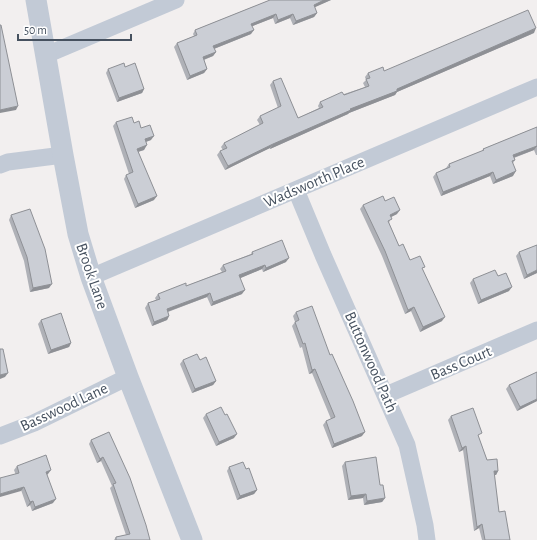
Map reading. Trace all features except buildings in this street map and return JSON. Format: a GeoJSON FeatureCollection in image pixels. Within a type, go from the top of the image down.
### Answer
{"type":"FeatureCollection","features":[{"type":"Feature","properties":{"kind":"street","name":"Brook Lane"},"geometry":{"type":"LineString","coordinates":[[36,0],[78,234],[91,277],[192,540]]}},
{"type":"Feature","properties":{"kind":"street"},"geometry":{"type":"LineString","coordinates":[[46,55],[176,0]]}},
{"type":"Feature","properties":{"kind":"street","name":"Wadsworth Place"},"geometry":{"type":"LineString","coordinates":[[91,277],[537,88]]}},
{"type":"Feature","properties":{"kind":"street"},"geometry":{"type":"LineString","coordinates":[[0,165],[8,162],[63,155]]}},
{"type":"Feature","properties":{"kind":"street","name":"Buttonwood Path"},"geometry":{"type":"LineString","coordinates":[[296,190],[407,445],[427,540]]}},
{"type":"Feature","properties":{"kind":"street","name":"Bass Court"},"geometry":{"type":"LineString","coordinates":[[386,395],[537,330]]}},
{"type":"Feature","properties":{"kind":"street","name":"Basswood Lane"},"geometry":{"type":"LineString","coordinates":[[0,436],[34,423],[128,376]]}}]}
